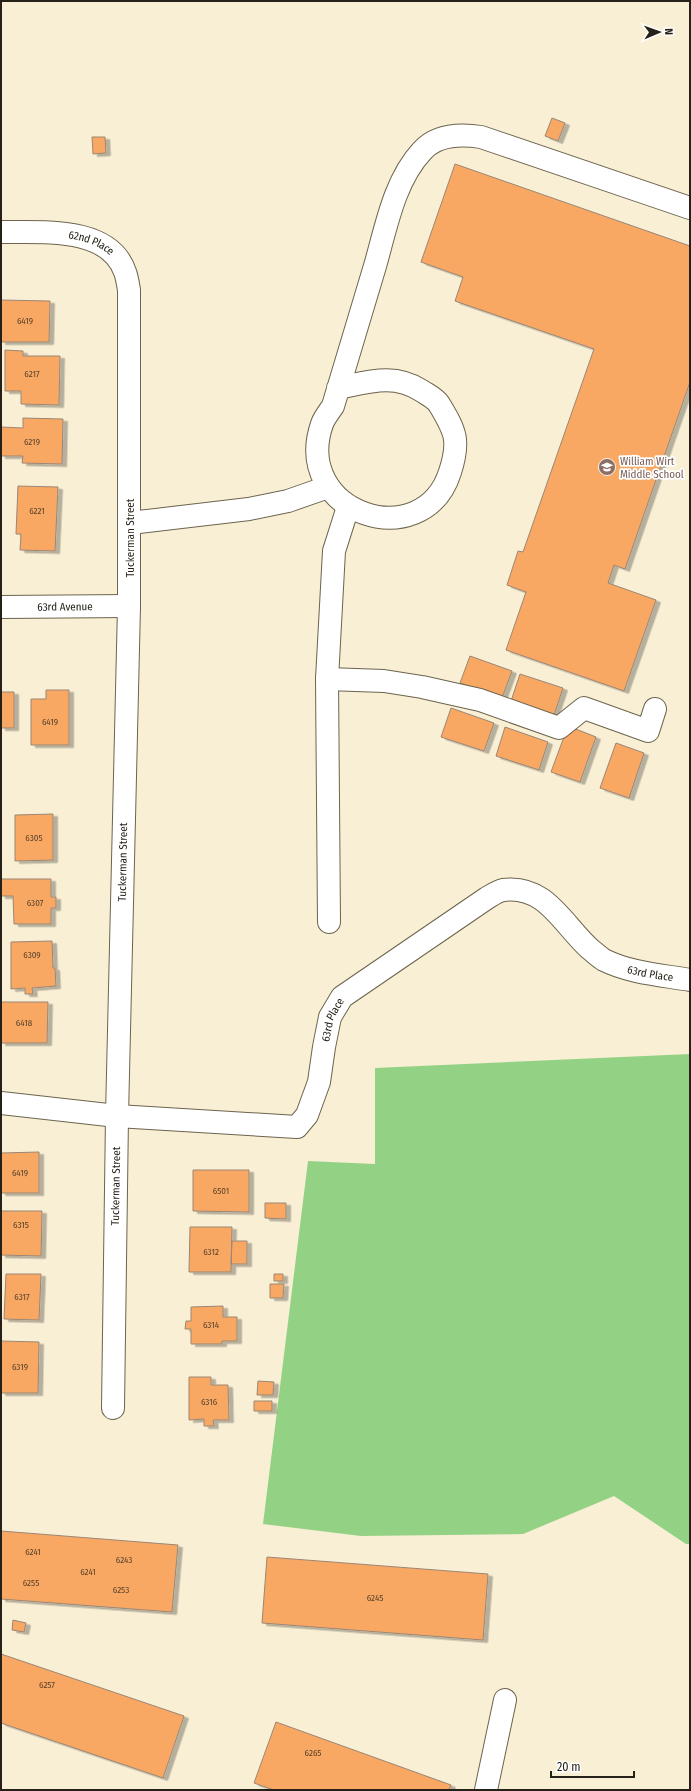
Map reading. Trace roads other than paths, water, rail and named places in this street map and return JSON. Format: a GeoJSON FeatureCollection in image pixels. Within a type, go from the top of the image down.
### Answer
{"type":"FeatureCollection","features":[{"type":"Feature","properties":{"kind":"street"},"geometry":{"type":"LineString","coordinates":[[338,388],[380,380],[395,380],[411,384],[436,400],[452,426],[456,441],[456,454],[447,484],[438,496],[423,508],[409,515],[389,518],[368,516],[348,506],[328,488],[320,467],[317,443],[322,423],[333,406],[338,388],[394,203],[407,171],[422,150],[433,143],[447,137],[463,134],[481,137],[690,208]]}},
{"type":"Feature","properties":{"kind":"street","name":"62nd Place"},"geometry":{"type":"LineString","coordinates":[[1,232],[59,233],[85,237],[99,242],[110,249],[125,271],[129,290],[130,316]]}},
{"type":"Feature","properties":{"kind":"street","name":"Tuckerman Street"},"geometry":{"type":"LineString","coordinates":[[113,1408],[117,1116],[129,606],[130,316]]}},
{"type":"Feature","properties":{"kind":"street"},"geometry":{"type":"LineString","coordinates":[[130,523],[249,509],[288,501],[328,488]]}},
{"type":"Feature","properties":{"kind":"street"},"geometry":{"type":"LineString","coordinates":[[329,922],[327,679],[334,551],[348,506]]}},
{"type":"Feature","properties":{"kind":"street","name":"63rd Avenue"},"geometry":{"type":"LineString","coordinates":[[1,607],[129,606]]}},
{"type":"Feature","properties":{"kind":"street"},"geometry":{"type":"LineString","coordinates":[[327,679],[384,681],[422,687],[480,700],[559,728],[584,708],[648,731],[655,709]]}},
{"type":"Feature","properties":{"kind":"street","name":"63rd Place"},"geometry":{"type":"LineString","coordinates":[[1,1103],[117,1116],[297,1127],[307,1116],[319,1082],[330,1017],[342,997],[487,898],[502,890],[519,890],[534,894],[552,906],[578,938],[603,959],[626,969],[690,980]]}},
{"type":"Feature","properties":{"kind":"street"},"geometry":{"type":"LineString","coordinates":[[486,1790],[505,1700]]}},
{"type":"Feature","properties":{"kind":"place","name":"William Wirt Middle School"},"geometry":{"type":"Point","coordinates":[607,467]}}]}
